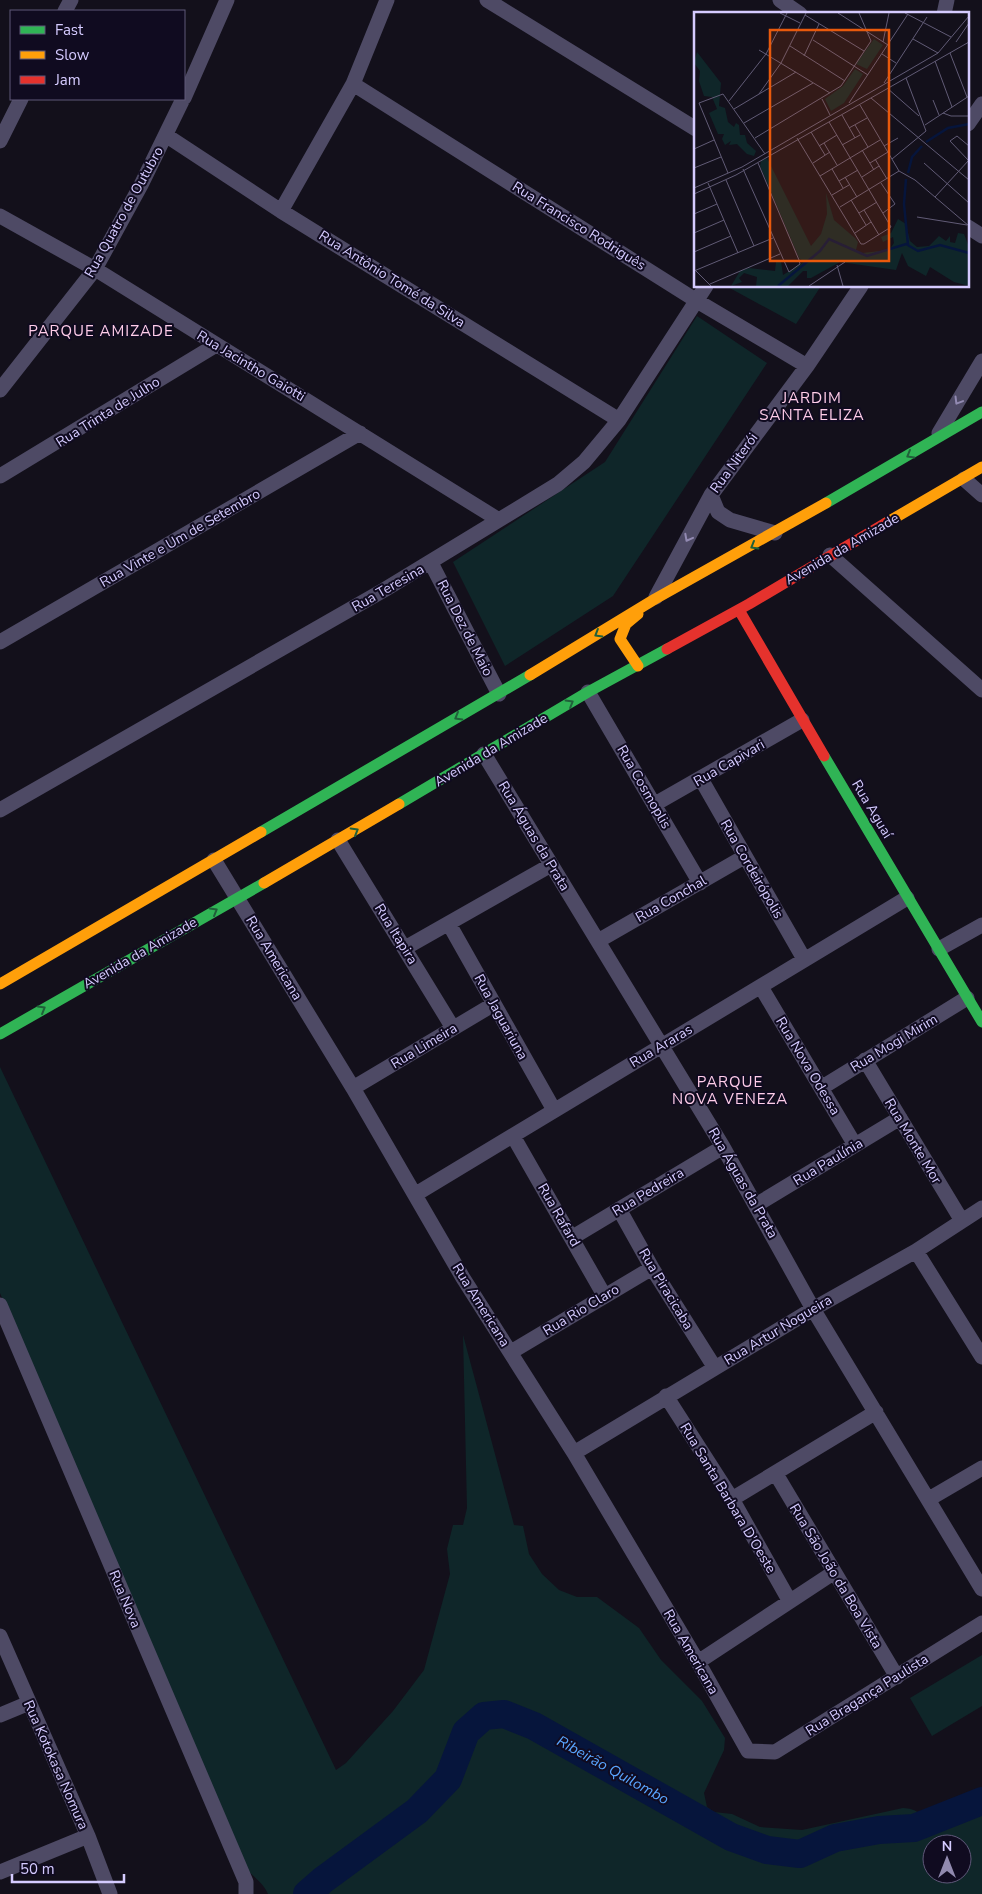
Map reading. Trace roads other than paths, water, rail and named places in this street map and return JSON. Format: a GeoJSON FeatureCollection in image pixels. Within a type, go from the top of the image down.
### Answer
{"type":"FeatureCollection","features":[{"type":"Feature","properties":{"kind":"main road"},"geometry":{"type":"LineString","coordinates":[[0,984],[498,694],[655,599],[775,533],[982,412]]}},
{"type":"Feature","properties":{"kind":"main road","name":"Avenida da Amizade"},"geometry":{"type":"LineString","coordinates":[[0,1034],[338,840],[588,692],[739,610],[830,555],[982,468]]}},
{"type":"Feature","properties":{"kind":"main road"},"geometry":{"type":"LineString","coordinates":[[638,666],[620,639],[621,633],[626,624],[655,599]]}},
{"type":"Feature","properties":{"kind":"main road","name":"Rua Aguaí"},"geometry":{"type":"LineString","coordinates":[[739,610],[802,720],[982,1022]]}},
{"type":"Feature","properties":{"kind":"street","name":"Rua Quatro de Outubro"},"geometry":{"type":"LineString","coordinates":[[185,96],[227,0]]}},
{"type":"Feature","properties":{"kind":"street"},"geometry":{"type":"LineString","coordinates":[[281,212],[353,84],[387,0]]}},
{"type":"Feature","properties":{"kind":"street"},"geometry":{"type":"LineString","coordinates":[[487,0],[694,127]]}},
{"type":"Feature","properties":{"kind":"street"},"geometry":{"type":"LineString","coordinates":[[780,0],[799,12]]}},
{"type":"Feature","properties":{"kind":"street","name":"Rua Francisco Rodriguês"},"geometry":{"type":"LineString","coordinates":[[353,84],[697,301],[807,366]]}},
{"type":"Feature","properties":{"kind":"street"},"geometry":{"type":"LineString","coordinates":[[0,140],[20,100]]}},
{"type":"Feature","properties":{"kind":"street","name":"Rua Quatro de Outubro"},"geometry":{"type":"LineString","coordinates":[[0,390],[95,269],[167,136],[183,100]]}},
{"type":"Feature","properties":{"kind":"street"},"geometry":{"type":"LineString","coordinates":[[970,122],[982,104]]}},
{"type":"Feature","properties":{"kind":"street","name":"Rua Antônio Tomé da Silva"},"geometry":{"type":"LineString","coordinates":[[167,136],[281,212],[619,420]]}},
{"type":"Feature","properties":{"kind":"street","name":"Rua Jacintho Gaiotti"},"geometry":{"type":"LineString","coordinates":[[0,216],[95,269],[499,520]]}},
{"type":"Feature","properties":{"kind":"street"},"geometry":{"type":"LineString","coordinates":[[970,228],[982,236]]}},
{"type":"Feature","properties":{"kind":"street","name":"Rua Teresina"},"geometry":{"type":"LineString","coordinates":[[0,810],[431,563],[558,484],[584,462],[619,420],[705,288]]}},
{"type":"Feature","properties":{"kind":"street","name":"Rua Niterói"},"geometry":{"type":"LineString","coordinates":[[655,599],[711,495],[807,366],[861,288]]}},
{"type":"Feature","properties":{"kind":"street","name":"Rua Trinta de Julho"},"geometry":{"type":"LineString","coordinates":[[0,476],[216,345]]}},
{"type":"Feature","properties":{"kind":"street"},"geometry":{"type":"LineString","coordinates":[[934,441],[982,362]]}},
{"type":"Feature","properties":{"kind":"street","name":"Rua Vinte e Um de Setembro"},"geometry":{"type":"LineString","coordinates":[[0,642],[360,433]]}},
{"type":"Feature","properties":{"kind":"street"},"geometry":{"type":"LineString","coordinates":[[964,479],[982,495]]}},
{"type":"Feature","properties":{"kind":"street"},"geometry":{"type":"LineString","coordinates":[[711,495],[718,512],[730,520],[775,533]]}},
{"type":"Feature","properties":{"kind":"street"},"geometry":{"type":"LineString","coordinates":[[830,555],[982,690]]}},
{"type":"Feature","properties":{"kind":"street","name":"Rua Dez de Maio"},"geometry":{"type":"LineString","coordinates":[[431,563],[498,694]]}},
{"type":"Feature","properties":{"kind":"street","name":"Rua Cosmoplis"},"geometry":{"type":"LineString","coordinates":[[588,692],[700,883]]}},
{"type":"Feature","properties":{"kind":"street","name":"Rua Capivari"},"geometry":{"type":"LineString","coordinates":[[655,804],[802,720]]}},
{"type":"Feature","properties":{"kind":"street","name":"Rua Águas da Prata"},"geometry":{"type":"LineString","coordinates":[[484,754],[723,1147],[813,1309],[982,1589]]}},
{"type":"Feature","properties":{"kind":"street","name":"Rua Cordeirópolis"},"geometry":{"type":"LineString","coordinates":[[701,779],[804,959]]}},
{"type":"Feature","properties":{"kind":"street","name":"Rua Itapira"},"geometry":{"type":"LineString","coordinates":[[338,840],[453,1028]]}},
{"type":"Feature","properties":{"kind":"street","name":"Rua Conchal"},"geometry":{"type":"LineString","coordinates":[[598,941],[744,857]]}},
{"type":"Feature","properties":{"kind":"street","name":"Rua Americana"},"geometry":{"type":"LineString","coordinates":[[214,860],[353,1088],[463,1278],[574,1453],[698,1662],[748,1751]]}},
{"type":"Feature","properties":{"kind":"street"},"geometry":{"type":"LineString","coordinates":[[405,948],[551,865]]}},
{"type":"Feature","properties":{"kind":"street","name":"Rua Araras"},"geometry":{"type":"LineString","coordinates":[[416,1194],[907,898]]}},
{"type":"Feature","properties":{"kind":"street","name":"Rua Jaguariuna"},"geometry":{"type":"LineString","coordinates":[[449,924],[554,1110]]}},
{"type":"Feature","properties":{"kind":"street"},"geometry":{"type":"LineString","coordinates":[[939,949],[982,925]]}},
{"type":"Feature","properties":{"kind":"street","name":"Rua Nova Odessa"},"geometry":{"type":"LineString","coordinates":[[762,986],[855,1145]]}},
{"type":"Feature","properties":{"kind":"street","name":"Rua Mogi Mirim"},"geometry":{"type":"LineString","coordinates":[[821,1088],[967,998]]}},
{"type":"Feature","properties":{"kind":"street","name":"Rua Limeira"},"geometry":{"type":"LineString","coordinates":[[353,1088],[494,1004]]}},
{"type":"Feature","properties":{"kind":"street","name":"Rua Monte Mor"},"geometry":{"type":"LineString","coordinates":[[865,1060],[962,1220]]}},
{"type":"Feature","properties":{"kind":"street","name":"Rua Paulínia"},"geometry":{"type":"LineString","coordinates":[[756,1204],[900,1118]]}},
{"type":"Feature","properties":{"kind":"street","name":"Rua Rafard"},"geometry":{"type":"LineString","coordinates":[[513,1136],[573,1237],[604,1295]]}},
{"type":"Feature","properties":{"kind":"street","name":"Rua Pedreira"},"geometry":{"type":"LineString","coordinates":[[573,1237],[723,1147]]}},
{"type":"Feature","properties":{"kind":"street","name":"Rua Piracicaba"},"geometry":{"type":"LineString","coordinates":[[620,1208],[652,1268],[715,1368]]}},
{"type":"Feature","properties":{"kind":"street","name":"Rua Artur Nogueira"},"geometry":{"type":"LineString","coordinates":[[574,1453],[813,1309],[916,1251],[982,1208]]}},
{"type":"Feature","properties":{"kind":"street"},"geometry":{"type":"LineString","coordinates":[[916,1251],[982,1357]]}},
{"type":"Feature","properties":{"kind":"street","name":"Rua Rio Claro"},"geometry":{"type":"LineString","coordinates":[[511,1352],[652,1268]]}},
{"type":"Feature","properties":{"kind":"street","name":"Rua Nova"},"geometry":{"type":"LineString","coordinates":[[0,1305],[246,1882],[246,1894]]}},
{"type":"Feature","properties":{"kind":"street","name":"Rua Santa Barbara D'Oeste"},"geometry":{"type":"LineString","coordinates":[[666,1396],[732,1499],[789,1600]]}},
{"type":"Feature","properties":{"kind":"street"},"geometry":{"type":"LineString","coordinates":[[732,1499],[876,1412]]}},
{"type":"Feature","properties":{"kind":"street"},"geometry":{"type":"LineString","coordinates":[[929,1499],[982,1468]]}},
{"type":"Feature","properties":{"kind":"street","name":"Rua São João da Boa Vista"},"geometry":{"type":"LineString","coordinates":[[776,1474],[896,1677]]}},
{"type":"Feature","properties":{"kind":"street"},"geometry":{"type":"LineString","coordinates":[[698,1662],[833,1572]]}},
{"type":"Feature","properties":{"kind":"street","name":"Rua Bragança Paulista"},"geometry":{"type":"LineString","coordinates":[[748,1751],[775,1752],[982,1623]]}},
{"type":"Feature","properties":{"kind":"street","name":"Rua Kotokasa Nomura"},"geometry":{"type":"LineString","coordinates":[[0,1636],[88,1836],[110,1894]]}},
{"type":"Feature","properties":{"kind":"street"},"geometry":{"type":"LineString","coordinates":[[0,1715],[29,1703]]}},
{"type":"Feature","properties":{"kind":"street"},"geometry":{"type":"LineString","coordinates":[[0,1872],[88,1836]]}},
{"type":"Feature","properties":{"kind":"waterway","name":"Ribeirão Quilombo"},"geometry":{"type":"LineString","coordinates":[[307,1894],[323,1880],[417,1811],[448,1779],[466,1732],[484,1716],[504,1714],[534,1726],[731,1837],[767,1850],[800,1854],[835,1838],[879,1830],[914,1828],[982,1801]]}},
{"type":"Feature","properties":{"kind":"district","name":"PARQUE AMIZADE"},"geometry":{"type":"Point","coordinates":[101,331]}},
{"type":"Feature","properties":{"kind":"district","name":"JARDIM SANTA ELIZA"},"geometry":{"type":"Point","coordinates":[812,406]}},
{"type":"Feature","properties":{"kind":"district","name":"PARQUE NOVA VENEZA"},"geometry":{"type":"Point","coordinates":[730,1090]}}]}
